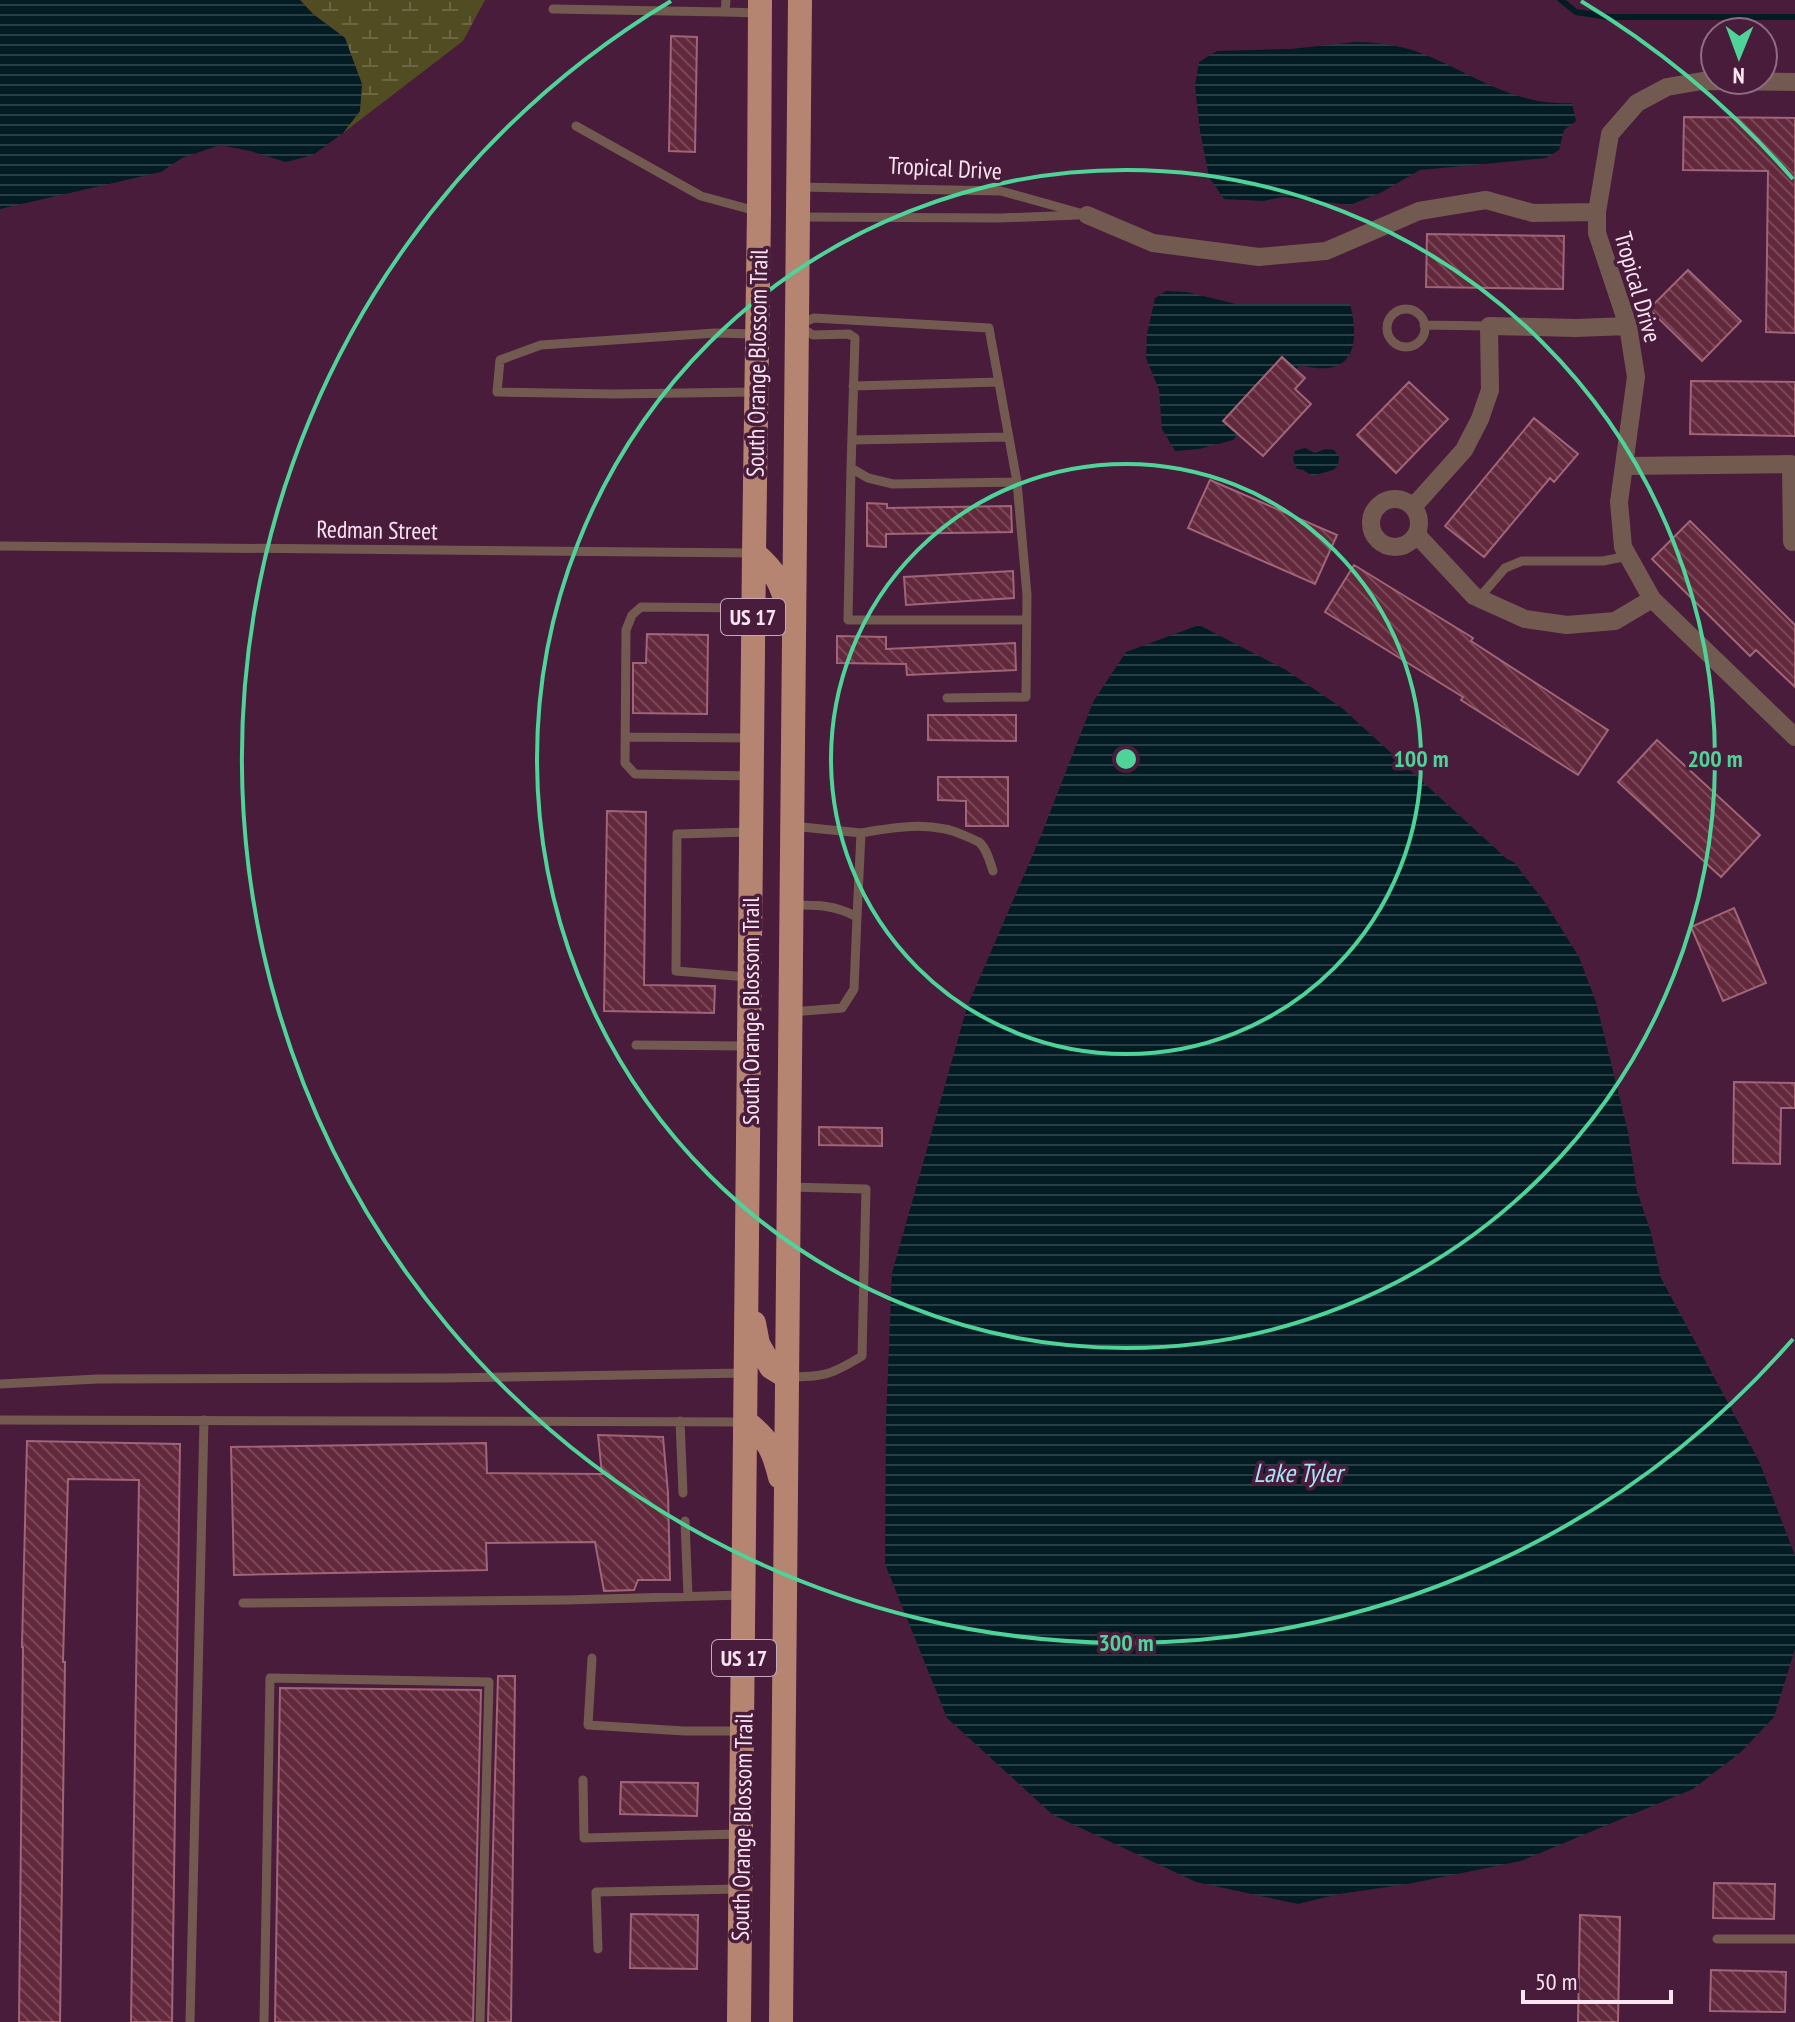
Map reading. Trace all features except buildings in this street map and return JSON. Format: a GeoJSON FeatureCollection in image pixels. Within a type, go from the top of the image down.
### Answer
{"type":"FeatureCollection","features":[{"type":"Feature","properties":{"kind":"main road","name":"South Orange Blossom Trail"},"geometry":{"type":"LineString","coordinates":[[781,2022],[800,0]]}},
{"type":"Feature","properties":{"kind":"main road","name":"South Orange Blossom Trail"},"geometry":{"type":"LineString","coordinates":[[739,2022],[760,6]]}},
{"type":"Feature","properties":{"kind":"main road"},"geometry":{"type":"LineString","coordinates":[[759,141],[767,185],[780,204],[797,217]]}},
{"type":"Feature","properties":{"kind":"main road"},"geometry":{"type":"LineString","coordinates":[[754,553],[772,569],[782,588],[794,629]]}},
{"type":"Feature","properties":{"kind":"main road"},"geometry":{"type":"LineString","coordinates":[[748,1293],[758,1344],[771,1367],[787,1377]]}},
{"type":"Feature","properties":{"kind":"main road"},"geometry":{"type":"LineString","coordinates":[[746,1422],[765,1437],[774,1456],[786,1503]]}},
{"type":"Feature","properties":{"kind":"street"},"geometry":{"type":"LineString","coordinates":[[1597,212],[1610,134],[1637,103],[1667,87],[1702,81],[1795,82]]}},
{"type":"Feature","properties":{"kind":"street","name":"Tropical Drive"},"geometry":{"type":"LineString","coordinates":[[1087,215],[1153,243],[1259,257],[1326,251],[1419,211],[1486,200],[1533,213],[1597,212],[1597,233],[1628,326],[1636,377],[1619,502],[1623,547],[1652,599],[1795,737]]}},
{"type":"Feature","properties":{"kind":"street"},"geometry":{"type":"LineString","coordinates":[[1413,507],[1464,450],[1480,419],[1490,390],[1489,326],[1628,326]]}},
{"type":"Feature","properties":{"kind":"street"},"geometry":{"type":"LineString","coordinates":[[1625,466],[1791,464],[1792,542]]}},
{"type":"Feature","properties":{"kind":"street"},"geometry":{"type":"LineString","coordinates":[[1398,499],[1413,507],[1419,519],[1417,535],[1408,544],[1391,547],[1377,539],[1371,527],[1380,504],[1398,499]]}},
{"type":"Feature","properties":{"kind":"street"},"geometry":{"type":"LineString","coordinates":[[1417,535],[1474,596],[1525,619],[1567,625],[1615,621],[1652,599]]}},
{"type":"Feature","properties":{"kind":"lane"},"geometry":{"type":"LineString","coordinates":[[725,12],[726,0]]}},
{"type":"Feature","properties":{"kind":"lane"},"geometry":{"type":"LineString","coordinates":[[553,9],[725,12],[760,6]]}},
{"type":"Feature","properties":{"kind":"lane"},"geometry":{"type":"LineString","coordinates":[[576,126],[701,196],[759,212]]}},
{"type":"Feature","properties":{"kind":"lane","name":"Tropical Drive"},"geometry":{"type":"LineString","coordinates":[[798,187],[1001,191],[1087,215]]}},
{"type":"Feature","properties":{"kind":"lane","name":"Tropical Drive"},"geometry":{"type":"LineString","coordinates":[[797,217],[1087,215]]}},
{"type":"Feature","properties":{"kind":"lane"},"geometry":{"type":"LineString","coordinates":[[1405,309],[1417,312],[1424,325],[1420,340],[1410,346],[1398,345],[1387,332],[1389,319],[1405,309]]}},
{"type":"Feature","properties":{"kind":"lane"},"geometry":{"type":"LineString","coordinates":[[797,325],[814,318],[989,328],[1017,482],[1027,595],[1026,697],[947,698]]}},
{"type":"Feature","properties":{"kind":"lane"},"geometry":{"type":"LineString","coordinates":[[797,325],[813,335],[849,334],[855,338],[848,620],[1026,620]]}},
{"type":"Feature","properties":{"kind":"lane"},"geometry":{"type":"LineString","coordinates":[[1424,325],[1489,326]]}},
{"type":"Feature","properties":{"kind":"lane"},"geometry":{"type":"LineString","coordinates":[[756,392],[497,392],[500,360],[541,345],[715,333],[757,334]]}},
{"type":"Feature","properties":{"kind":"lane"},"geometry":{"type":"LineString","coordinates":[[853,386],[999,382]]}},
{"type":"Feature","properties":{"kind":"lane"},"geometry":{"type":"LineString","coordinates":[[852,440],[1009,437]]}},
{"type":"Feature","properties":{"kind":"lane"},"geometry":{"type":"LineString","coordinates":[[851,468],[868,478],[893,484],[1017,482]]}},
{"type":"Feature","properties":{"kind":"lane","name":"Redman Street"},"geometry":{"type":"LineString","coordinates":[[0,546],[754,553]]}},
{"type":"Feature","properties":{"kind":"lane"},"geometry":{"type":"LineString","coordinates":[[1479,598],[1505,568],[1522,561],[1603,561],[1628,556]]}},
{"type":"Feature","properties":{"kind":"lane"},"geometry":{"type":"LineString","coordinates":[[752,776],[635,774],[625,763],[625,737],[626,630],[632,615],[641,607],[753,608]]}},
{"type":"Feature","properties":{"kind":"lane"},"geometry":{"type":"LineString","coordinates":[[625,737],[752,738]]}},
{"type":"Feature","properties":{"kind":"lane"},"geometry":{"type":"LineString","coordinates":[[792,826],[861,833],[894,827],[943,827],[979,842],[993,871]]}},
{"type":"Feature","properties":{"kind":"lane"},"geometry":{"type":"LineString","coordinates":[[750,977],[676,971],[677,834],[752,831]]}},
{"type":"Feature","properties":{"kind":"lane"},"geometry":{"type":"LineString","coordinates":[[791,1012],[842,1008],[854,989],[861,833]]}},
{"type":"Feature","properties":{"kind":"lane"},"geometry":{"type":"LineString","coordinates":[[792,905],[841,908],[857,917]]}},
{"type":"Feature","properties":{"kind":"lane"},"geometry":{"type":"LineString","coordinates":[[636,1045],[750,1046]]}},
{"type":"Feature","properties":{"kind":"lane"},"geometry":{"type":"LineString","coordinates":[[787,1377],[817,1377],[836,1372],[862,1356],[866,1210],[866,1189],[789,1187]]}},
{"type":"Feature","properties":{"kind":"lane"},"geometry":{"type":"LineString","coordinates":[[0,1384],[98,1379],[429,1379],[747,1373]]}},
{"type":"Feature","properties":{"kind":"lane"},"geometry":{"type":"LineString","coordinates":[[0,1420],[746,1422]]}},
{"type":"Feature","properties":{"kind":"lane"},"geometry":{"type":"LineString","coordinates":[[190,2022],[204,1420]]}},
{"type":"Feature","properties":{"kind":"lane"},"geometry":{"type":"LineString","coordinates":[[680,1421],[683,1493]]}},
{"type":"Feature","properties":{"kind":"lane"},"geometry":{"type":"LineString","coordinates":[[685,1521],[688,1596]]}},
{"type":"Feature","properties":{"kind":"lane"},"geometry":{"type":"LineString","coordinates":[[243,1603],[745,1595]]}},
{"type":"Feature","properties":{"kind":"lane"},"geometry":{"type":"LineString","coordinates":[[592,1658],[588,1725],[743,1731]]}},
{"type":"Feature","properties":{"kind":"lane"},"geometry":{"type":"LineString","coordinates":[[264,2022],[270,1678],[489,1682],[480,2022]]}},
{"type":"Feature","properties":{"kind":"lane"},"geometry":{"type":"LineString","coordinates":[[583,1780],[584,1838],[742,1834]]}},
{"type":"Feature","properties":{"kind":"lane"},"geometry":{"type":"LineString","coordinates":[[598,1949],[596,1892],[741,1889]]}},
{"type":"Feature","properties":{"kind":"lane"},"geometry":{"type":"LineString","coordinates":[[1717,1939],[1795,1939]]}},
{"type":"Feature","properties":{"kind":"green space"},"geometry":{"type":"Polygon","coordinates":[[[300,0],[485,0],[463,41],[343,133],[360,111],[345,38],[300,0]]]}},
{"type":"Feature","properties":{"kind":"water"},"geometry":{"type":"Polygon","coordinates":[[[0,0],[300,0],[345,38],[362,84],[360,111],[343,133],[313,155],[286,162],[220,145],[182,158],[161,172],[0,209],[0,0]]]}},
{"type":"Feature","properties":{"kind":"water"},"geometry":{"type":"Polygon","coordinates":[[[1356,42],[1385,44],[1414,51],[1517,96],[1552,103],[1572,103],[1576,121],[1564,130],[1559,150],[1546,158],[1420,170],[1382,192],[1350,205],[1283,197],[1263,201],[1224,199],[1209,177],[1200,131],[1195,86],[1199,62],[1217,51],[1291,49],[1356,42]]]}},
{"type":"Feature","properties":{"kind":"water"},"geometry":{"type":"Polygon","coordinates":[[[1166,291],[1187,292],[1236,304],[1350,304],[1353,346],[1342,363],[1331,367],[1300,365],[1233,440],[1199,449],[1175,451],[1162,429],[1159,390],[1146,358],[1147,334],[1155,298],[1166,291]]]}},
{"type":"Feature","properties":{"kind":"water"},"geometry":{"type":"Polygon","coordinates":[[[1305,448],[1315,453],[1334,450],[1339,457],[1338,466],[1312,476],[1297,469],[1293,460],[1295,451],[1305,448]]]}},
{"type":"Feature","properties":{"kind":"water","name":"Lake Tyler"},"geometry":{"type":"Polygon","coordinates":[[[1199,625],[1286,670],[1342,708],[1507,859],[1514,862],[1546,904],[1579,957],[1596,1002],[1628,1132],[1637,1191],[1661,1278],[1759,1461],[1795,1556],[1795,1649],[1774,1717],[1741,1752],[1693,1789],[1521,1861],[1298,1904],[1196,1882],[1053,1815],[947,1718],[885,1564],[886,1419],[892,1273],[967,1007],[1040,838],[1093,702],[1126,652],[1199,625]]]}},
{"type":"Feature","properties":{"kind":"waterway"},"geometry":{"type":"LineString","coordinates":[[1561,0],[1576,12],[1609,17],[1795,17]]}}]}
